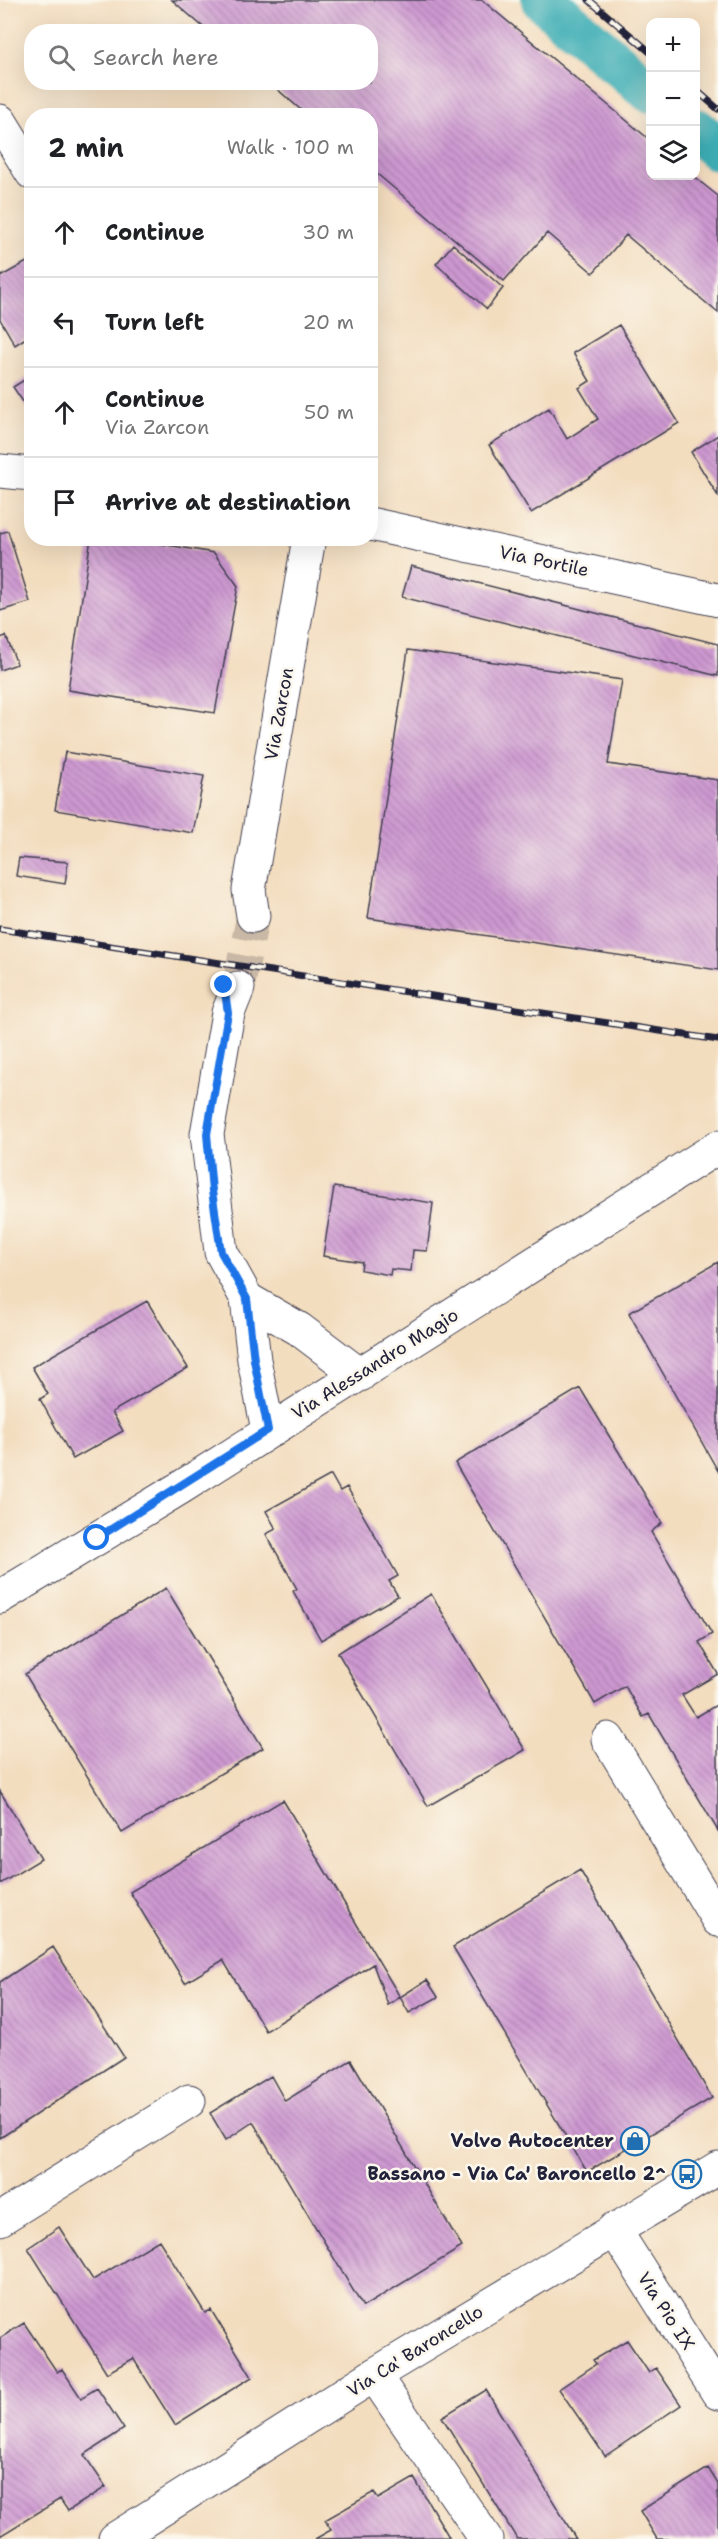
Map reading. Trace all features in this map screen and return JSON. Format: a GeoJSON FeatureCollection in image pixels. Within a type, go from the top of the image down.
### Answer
{"type":"FeatureCollection","features":[{"type":"Feature","properties":{"kind":"street"},"geometry":{"type":"LineString","coordinates":[[0,121],[24,160]]}},
{"type":"Feature","properties":{"kind":"street"},"geometry":{"type":"LineString","coordinates":[[0,471],[24,473]]}},
{"type":"Feature","properties":{"kind":"street","name":"Via Portile"},"geometry":{"type":"LineString","coordinates":[[378,526],[718,600]]}},
{"type":"Feature","properties":{"kind":"street","name":"Via Zarcon"},"geometry":{"type":"LineString","coordinates":[[246,907],[308,546]]}},
{"type":"Feature","properties":{"kind":"street"},"geometry":{"type":"LineString","coordinates":[[230,995],[207,1134],[221,1252],[247,1299],[254,1360],[268,1430]]}},
{"type":"Feature","properties":{"kind":"street","name":"Via Alessandro Magio"},"geometry":{"type":"LineString","coordinates":[[0,1597],[180,1488],[268,1430],[360,1375],[718,1147]]}},
{"type":"Feature","properties":{"kind":"street"},"geometry":{"type":"LineString","coordinates":[[247,1299],[299,1329],[360,1375]]}},
{"type":"Feature","properties":{"kind":"street"},"geometry":{"type":"LineString","coordinates":[[608,1739],[718,1920]]}},
{"type":"Feature","properties":{"kind":"street"},"geometry":{"type":"LineString","coordinates":[[0,2219],[189,2101]]}},
{"type":"Feature","properties":{"kind":"street","name":"Via Ca' Baroncello"},"geometry":{"type":"LineString","coordinates":[[115,2539],[374,2375],[718,2168]]}},
{"type":"Feature","properties":{"kind":"street","name":"Via Pio IX"},"geometry":{"type":"LineString","coordinates":[[614,2229],[718,2393]]}},
{"type":"Feature","properties":{"kind":"street"},"geometry":{"type":"LineString","coordinates":[[374,2375],[486,2539]]}},
{"type":"Feature","properties":{"kind":"building"},"geometry":{"type":"Polygon","coordinates":[[[172,0],[482,0],[646,137],[646,180],[698,180],[718,196],[718,313],[626,235],[593,273],[547,233],[504,281],[378,175],[378,108],[299,108],[278,90],[378,90],[378,24],[200,24],[172,0]]]}},
{"type":"Feature","properties":{"kind":"building"},"geometry":{"type":"Polygon","coordinates":[[[453,244],[503,288],[487,309],[436,264],[453,244]]]}},
{"type":"Feature","properties":{"kind":"building"},"geometry":{"type":"Polygon","coordinates":[[[24,264],[24,339],[15,345],[0,319],[0,277],[24,264]]]}},
{"type":"Feature","properties":{"kind":"building"},"geometry":{"type":"Polygon","coordinates":[[[619,325],[679,423],[531,513],[489,445],[549,408],[567,439],[598,419],[579,388],[590,381],[573,353],[619,325]]]}},
{"type":"Feature","properties":{"kind":"building"},"geometry":{"type":"Polygon","coordinates":[[[24,380],[24,403],[13,387],[24,380]]]}},
{"type":"Feature","properties":{"kind":"building"},"geometry":{"type":"Polygon","coordinates":[[[718,435],[718,496],[691,452],[718,435]]]}},
{"type":"Feature","properties":{"kind":"building"},"geometry":{"type":"Polygon","coordinates":[[[8,531],[30,602],[0,611],[0,533],[8,531]]]}},
{"type":"Feature","properties":{"kind":"building"},"geometry":{"type":"Polygon","coordinates":[[[90,546],[173,546],[214,553],[238,586],[215,713],[68,690],[90,546]]]}},
{"type":"Feature","properties":{"kind":"building"},"geometry":{"type":"Polygon","coordinates":[[[411,566],[718,644],[718,676],[402,597],[411,566]]]}},
{"type":"Feature","properties":{"kind":"building"},"geometry":{"type":"Polygon","coordinates":[[[6,636],[17,664],[0,670],[0,638],[6,636]]]}},
{"type":"Feature","properties":{"kind":"building"},"geometry":{"type":"Polygon","coordinates":[[[408,650],[622,680],[608,764],[718,780],[718,970],[368,918],[408,650]]]}},
{"type":"Feature","properties":{"kind":"building"},"geometry":{"type":"Polygon","coordinates":[[[65,752],[204,776],[193,833],[55,810],[65,752]]]}},
{"type":"Feature","properties":{"kind":"building"},"geometry":{"type":"Polygon","coordinates":[[[19,858],[68,862],[65,884],[16,876],[19,858]]]}},
{"type":"Feature","properties":{"kind":"building"},"geometry":{"type":"Polygon","coordinates":[[[334,1187],[433,1203],[427,1251],[413,1250],[411,1271],[391,1269],[390,1275],[361,1270],[362,1262],[323,1256],[334,1187]]]}},
{"type":"Feature","properties":{"kind":"building"},"geometry":{"type":"Polygon","coordinates":[[[718,1262],[718,1471],[629,1313],[718,1262]]]}},
{"type":"Feature","properties":{"kind":"building"},"geometry":{"type":"Polygon","coordinates":[[[147,1301],[188,1368],[112,1412],[123,1431],[73,1459],[40,1399],[48,1394],[32,1367],[147,1301]]]}},
{"type":"Feature","properties":{"kind":"building"},"geometry":{"type":"Polygon","coordinates":[[[580,1388],[662,1523],[651,1532],[712,1634],[699,1642],[718,1674],[682,1695],[696,1717],[718,1704],[718,1831],[649,1714],[643,1717],[625,1686],[595,1704],[455,1463],[580,1388]]]}},
{"type":"Feature","properties":{"kind":"building"},"geometry":{"type":"Polygon","coordinates":[[[331,1475],[340,1491],[347,1487],[398,1576],[389,1581],[398,1596],[321,1640],[293,1591],[297,1589],[266,1534],[276,1529],[266,1511],[331,1475]]]}},
{"type":"Feature","properties":{"kind":"building"},"geometry":{"type":"Polygon","coordinates":[[[166,1588],[263,1748],[122,1833],[25,1674],[166,1588]]]}},
{"type":"Feature","properties":{"kind":"building"},"geometry":{"type":"Polygon","coordinates":[[[431,1594],[525,1750],[428,1806],[338,1653],[431,1594]]]}},
{"type":"Feature","properties":{"kind":"building"},"geometry":{"type":"Polygon","coordinates":[[[0,1791],[41,1859],[0,1884],[0,1791]]]}},
{"type":"Feature","properties":{"kind":"building"},"geometry":{"type":"Polygon","coordinates":[[[283,1800],[400,1997],[388,2005],[373,1964],[266,2031],[223,1960],[185,1983],[130,1892],[283,1800]]]}},
{"type":"Feature","properties":{"kind":"building"},"geometry":{"type":"Polygon","coordinates":[[[580,1870],[712,2098],[587,2172],[453,1947],[580,1870]]]}},
{"type":"Feature","properties":{"kind":"building"},"geometry":{"type":"Polygon","coordinates":[[[53,1947],[124,2057],[0,2138],[0,1982],[53,1947]]]}},
{"type":"Feature","properties":{"kind":"building"},"geometry":{"type":"Polygon","coordinates":[[[427,1980],[438,1997],[409,2013],[400,1997],[427,1980]]]}},
{"type":"Feature","properties":{"kind":"building"},"geometry":{"type":"Polygon","coordinates":[[[351,2060],[462,2247],[363,2307],[253,2122],[226,2140],[210,2113],[271,2076],[285,2101],[351,2060]]]}},
{"type":"Feature","properties":{"kind":"building"},"geometry":{"type":"Polygon","coordinates":[[[59,2227],[93,2280],[159,2240],[205,2313],[211,2310],[252,2377],[175,2425],[133,2358],[107,2373],[28,2248],[59,2227]]]}},
{"type":"Feature","properties":{"kind":"building"},"geometry":{"type":"Polygon","coordinates":[[[24,2323],[57,2372],[62,2369],[81,2398],[97,2388],[124,2429],[84,2455],[106,2487],[68,2511],[60,2499],[0,2536],[0,2338],[24,2323]]]}},
{"type":"Feature","properties":{"kind":"building"},"geometry":{"type":"Polygon","coordinates":[[[627,2340],[649,2373],[656,2368],[681,2405],[605,2456],[559,2389],[596,2364],[593,2360],[627,2340]]]}},
{"type":"Feature","properties":{"kind":"building"},"geometry":{"type":"Polygon","coordinates":[[[486,2390],[576,2539],[517,2539],[442,2417],[486,2390]]]}},
{"type":"Feature","properties":{"kind":"building"},"geometry":{"type":"Polygon","coordinates":[[[708,2468],[718,2484],[718,2539],[657,2539],[640,2511],[708,2468]]]}},
{"type":"Feature","properties":{"kind":"building"},"geometry":{"type":"Polygon","coordinates":[[[414,2478],[449,2537],[315,2539],[331,2530],[325,2520],[374,2492],[378,2499],[414,2478]]]}},
{"type":"Feature","properties":{"kind":"waterway"},"geometry":{"type":"LineString","coordinates":[[543,0],[646,88]]}},
{"type":"Feature","properties":{"kind":"waterway"},"geometry":{"type":"LineString","coordinates":[[700,133],[718,149]]}},
{"type":"Feature","properties":{"kind":"tunnel"},"geometry":{"type":"LineString","coordinates":[[238,988],[253,916]]}},
{"type":"Feature","properties":{"kind":"railway"},"geometry":{"type":"LineString","coordinates":[[589,0],[646,49]]}},
{"type":"Feature","properties":{"kind":"railway"},"geometry":{"type":"LineString","coordinates":[[700,93],[718,109]]}},
{"type":"Feature","properties":{"kind":"railway"},"geometry":{"type":"LineString","coordinates":[[0,929],[718,1040]]}},
{"type":"Feature","properties":{"kind":"place","name":"Volvo Autocenter"},"geometry":{"type":"Point","coordinates":[635,2141]}},
{"type":"Feature","properties":{"kind":"place","name":"Bassano - Via Ca' Baroncello 2^"},"geometry":{"type":"Point","coordinates":[687,2174]}},
{"type":"Feature","properties":{"kind":"route"},"geometry":{"type":"LineString","coordinates":[[97,1538],[180,1488],[268,1430],[254,1360],[247,1299],[221,1252],[212,1191],[207,1134],[228,1013],[224,985]]}}]}
